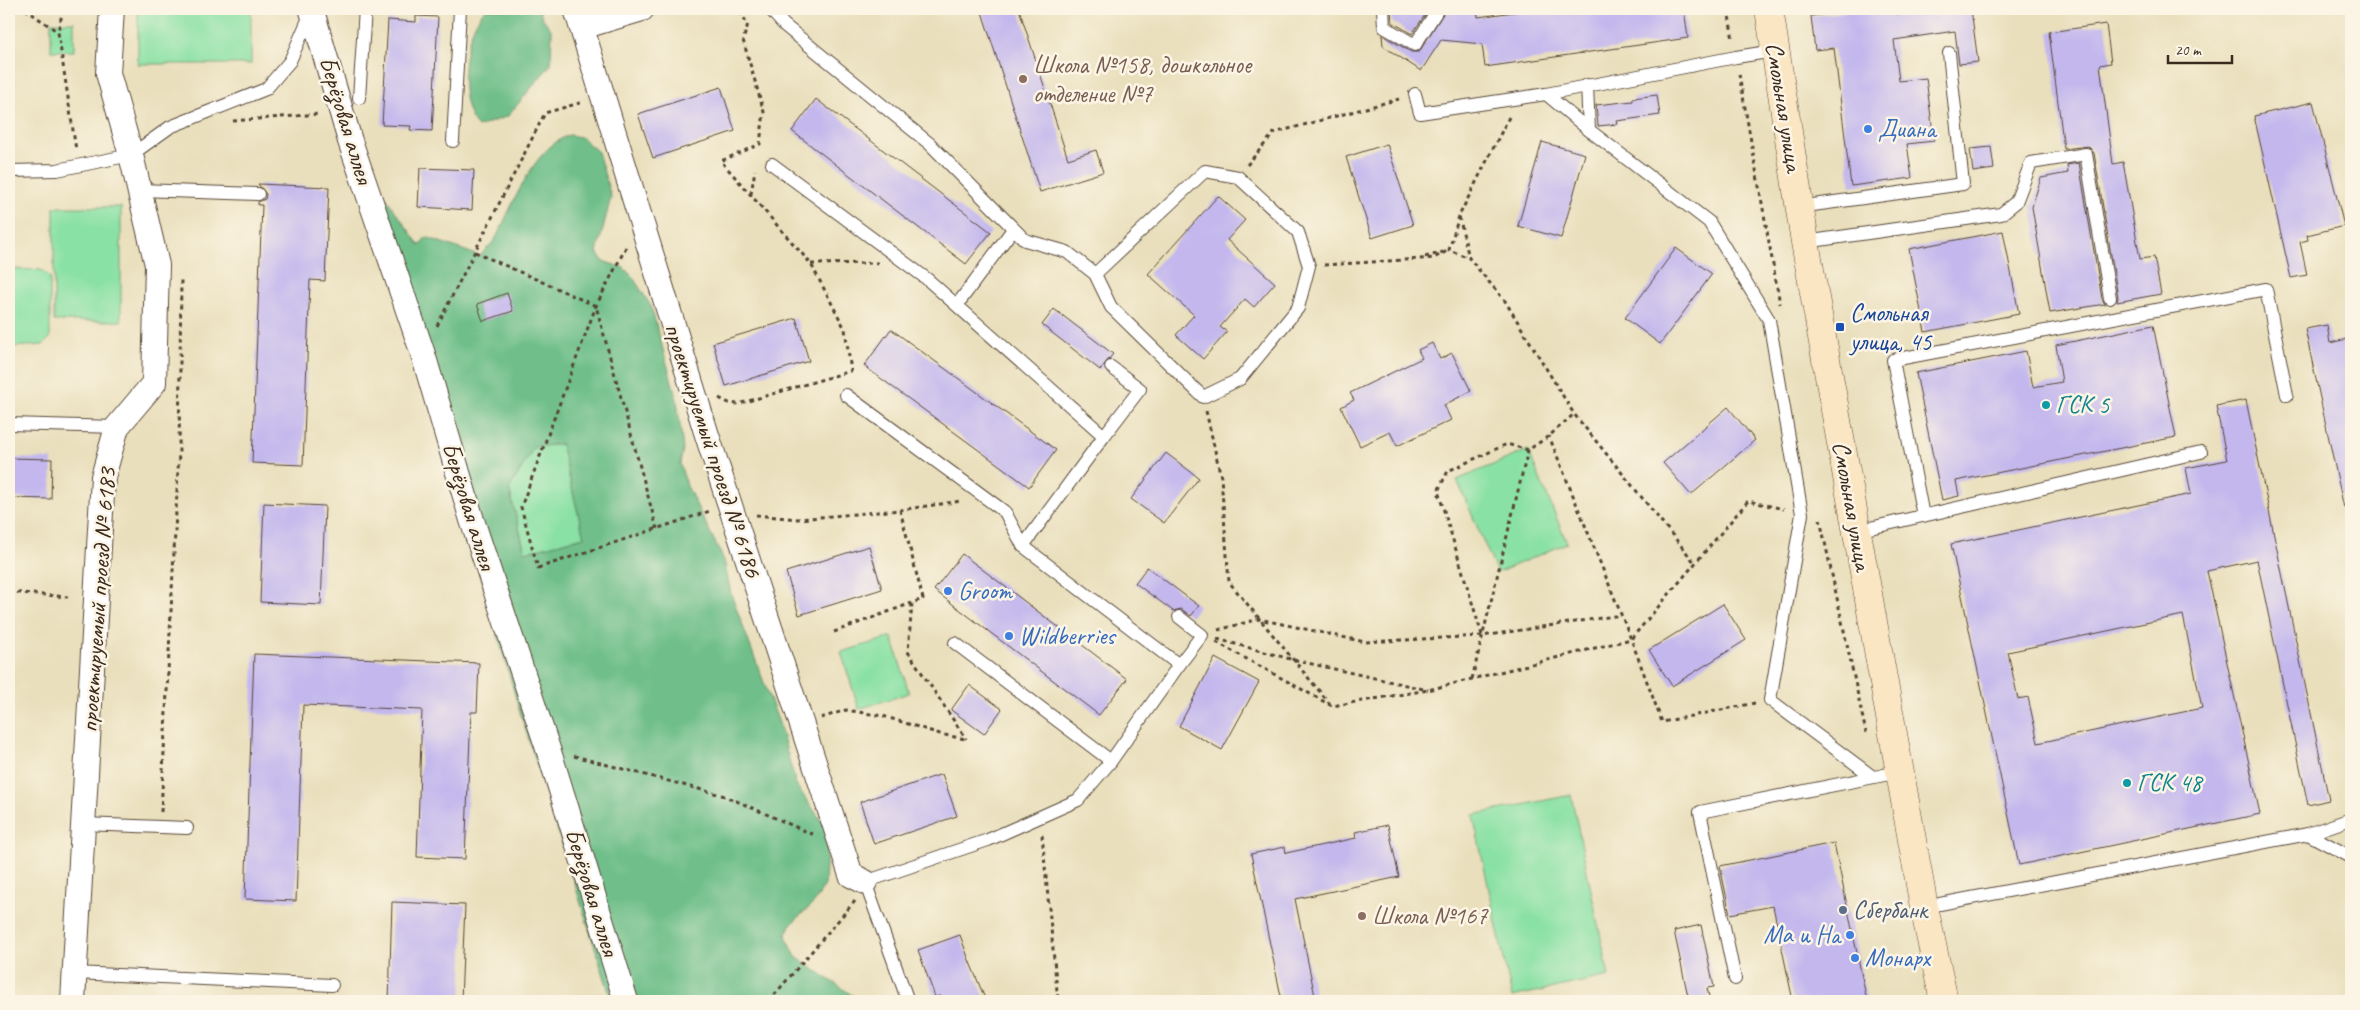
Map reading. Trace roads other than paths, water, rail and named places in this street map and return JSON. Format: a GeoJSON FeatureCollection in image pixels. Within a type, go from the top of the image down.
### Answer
{"type":"FeatureCollection","features":[{"type":"Feature","properties":{"kind":"street","name":"проектируемый проезд № 6183"},"geometry":{"type":"LineString","coordinates":[[73,1001],[103,477],[118,427],[154,383],[157,264],[131,155],[108,73],[112,9]]}},
{"type":"Feature","properties":{"kind":"street"},"geometry":{"type":"LineString","coordinates":[[579,18],[642,9]]}},
{"type":"Feature","properties":{"kind":"street","name":"Смольная улица"},"geometry":{"type":"LineString","coordinates":[[1769,9],[1805,242],[1899,772],[1944,1001]]}},
{"type":"Feature","properties":{"kind":"street","name":"Берёзовая аллея"},"geometry":{"type":"LineString","coordinates":[[312,10],[350,105],[472,520],[559,785],[626,1001]]}},
{"type":"Feature","properties":{"kind":"street","name":"проектируемый проезд № 6186"},"geometry":{"type":"LineString","coordinates":[[579,18],[731,509],[842,847],[858,878]]}},
{"type":"Feature","properties":{"kind":"lane"},"geometry":{"type":"LineString","coordinates":[[350,105],[365,9]]}},
{"type":"Feature","properties":{"kind":"lane"},"geometry":{"type":"LineString","coordinates":[[454,140],[460,9]]}},
{"type":"Feature","properties":{"kind":"lane"},"geometry":{"type":"LineString","coordinates":[[770,9],[784,24],[930,144],[1024,240],[1067,252],[1095,274],[1111,307],[1203,397],[1240,379],[1293,315],[1298,308],[1309,266],[1298,232],[1238,177],[1205,171],[1095,274]]}},
{"type":"Feature","properties":{"kind":"lane"},"geometry":{"type":"LineString","coordinates":[[1382,9],[1384,27],[1415,45],[1438,9]]}},
{"type":"Feature","properties":{"kind":"lane"},"geometry":{"type":"LineString","coordinates":[[9,171],[57,170],[131,155],[170,127],[266,89],[290,60],[312,10]]}},
{"type":"Feature","properties":{"kind":"lane"},"geometry":{"type":"LineString","coordinates":[[1415,94],[1420,113],[1546,94],[1774,51]]}},
{"type":"Feature","properties":{"kind":"lane"},"geometry":{"type":"LineString","coordinates":[[1799,207],[1963,184],[1949,53]]}},
{"type":"Feature","properties":{"kind":"lane"},"geometry":{"type":"LineString","coordinates":[[1587,85],[1589,130]]}},
{"type":"Feature","properties":{"kind":"lane"},"geometry":{"type":"LineString","coordinates":[[1546,94],[1589,130],[1709,222],[1769,320],[1802,514],[1770,700],[1873,777]]}},
{"type":"Feature","properties":{"kind":"lane"},"geometry":{"type":"LineString","coordinates":[[1805,242],[2001,214],[2016,202],[2031,163],[2086,154],[2110,298]]}},
{"type":"Feature","properties":{"kind":"lane"},"geometry":{"type":"LineString","coordinates":[[772,164],[905,263],[957,305],[1104,436]]}},
{"type":"Feature","properties":{"kind":"lane"},"geometry":{"type":"LineString","coordinates":[[139,190],[258,194]]}},
{"type":"Feature","properties":{"kind":"lane"},"geometry":{"type":"LineString","coordinates":[[957,305],[1013,229]]}},
{"type":"Feature","properties":{"kind":"lane"},"geometry":{"type":"LineString","coordinates":[[1923,516],[1893,360],[2266,289],[2287,395]]}},
{"type":"Feature","properties":{"kind":"lane"},"geometry":{"type":"LineString","coordinates":[[1023,546],[1140,388],[1111,367]]}},
{"type":"Feature","properties":{"kind":"lane"},"geometry":{"type":"LineString","coordinates":[[846,394],[1005,512],[1023,546],[1179,666]]}},
{"type":"Feature","properties":{"kind":"lane"},"geometry":{"type":"LineString","coordinates":[[9,424],[118,427]]}},
{"type":"Feature","properties":{"kind":"lane"},"geometry":{"type":"LineString","coordinates":[[1857,531],[2201,452]]}},
{"type":"Feature","properties":{"kind":"lane"},"geometry":{"type":"LineString","coordinates":[[908,1001],[858,878],[988,840],[1078,800],[1111,761],[1202,634],[1180,617]]}},
{"type":"Feature","properties":{"kind":"lane"},"geometry":{"type":"LineString","coordinates":[[955,644],[1111,761]]}},
{"type":"Feature","properties":{"kind":"lane"},"geometry":{"type":"LineString","coordinates":[[1735,980],[1700,812],[1899,772]]}},
{"type":"Feature","properties":{"kind":"lane"},"geometry":{"type":"LineString","coordinates":[[1924,907],[2308,834],[2351,819]]}},
{"type":"Feature","properties":{"kind":"lane"},"geometry":{"type":"LineString","coordinates":[[83,824],[187,828]]}},
{"type":"Feature","properties":{"kind":"lane"},"geometry":{"type":"LineString","coordinates":[[2308,834],[2351,857]]}},
{"type":"Feature","properties":{"kind":"lane"},"geometry":{"type":"LineString","coordinates":[[75,973],[332,985]]}},
{"type":"Feature","properties":{"kind":"place","name":"Школа №158, дошкольное отделение №7"},"geometry":{"type":"Point","coordinates":[1023,79]}},
{"type":"Feature","properties":{"kind":"place","name":"Диана"},"geometry":{"type":"Point","coordinates":[1868,129]}},
{"type":"Feature","properties":{"kind":"place","name":"Смольная улица, 45"},"geometry":{"type":"Point","coordinates":[1840,327]}},
{"type":"Feature","properties":{"kind":"place","name":"ГСК 5"},"geometry":{"type":"Point","coordinates":[2046,405]}},
{"type":"Feature","properties":{"kind":"place","name":"Groom"},"geometry":{"type":"Point","coordinates":[948,591]}},
{"type":"Feature","properties":{"kind":"place","name":"Wildberries"},"geometry":{"type":"Point","coordinates":[1009,636]}},
{"type":"Feature","properties":{"kind":"place","name":"ГСК 48"},"geometry":{"type":"Point","coordinates":[2127,783]}},
{"type":"Feature","properties":{"kind":"place","name":"Сбербанк"},"geometry":{"type":"Point","coordinates":[1843,910]}},
{"type":"Feature","properties":{"kind":"place","name":"Школа №167"},"geometry":{"type":"Point","coordinates":[1362,916]}},
{"type":"Feature","properties":{"kind":"place","name":"Ма и На"},"geometry":{"type":"Point","coordinates":[1850,935]}},
{"type":"Feature","properties":{"kind":"place","name":"Монарх"},"geometry":{"type":"Point","coordinates":[1855,958]}}]}
